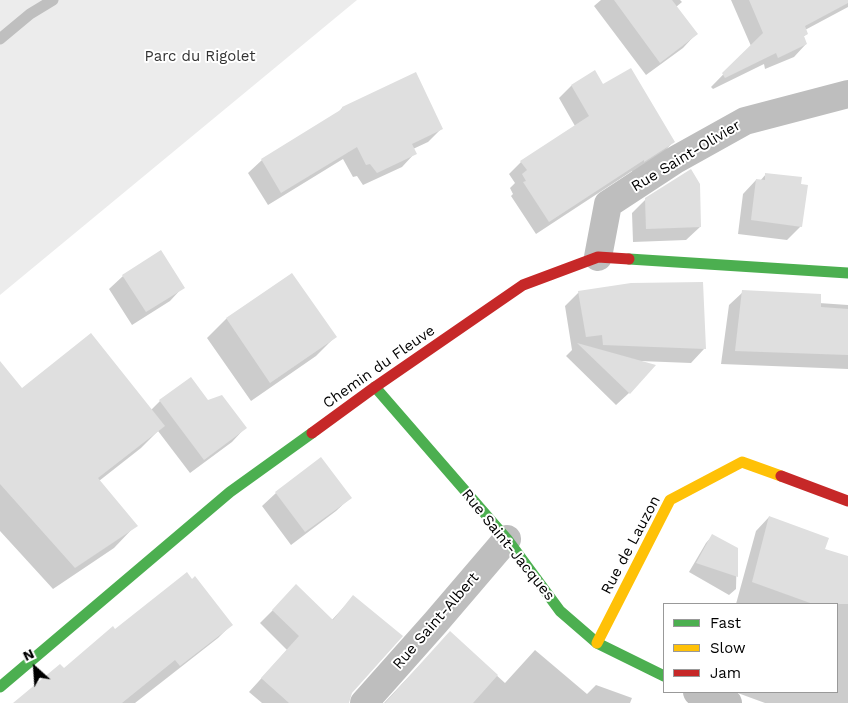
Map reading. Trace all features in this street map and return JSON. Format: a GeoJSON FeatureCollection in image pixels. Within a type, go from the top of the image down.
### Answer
{"type":"FeatureCollection","features":[{"type":"Feature","properties":{"kind":"street","name":"Rue Saint-Olivier"},"geometry":{"type":"LineString","coordinates":[[598,257],[608,204],[675,160],[745,121],[848,94]]}},
{"type":"Feature","properties":{"kind":"street","name":"Chemin du Fleuve"},"geometry":{"type":"LineString","coordinates":[[0,687],[230,492],[375,387],[523,285],[598,257],[848,273]]}},
{"type":"Feature","properties":{"kind":"street","name":"Rue Saint-Jacques"},"geometry":{"type":"LineString","coordinates":[[375,387],[507,539],[560,611],[597,643],[663,676]]}},
{"type":"Feature","properties":{"kind":"street","name":"Rue de Lauzon"},"geometry":{"type":"LineString","coordinates":[[597,643],[670,500],[742,462],[848,501]]}},
{"type":"Feature","properties":{"kind":"street","name":"Rue Saint-Albert"},"geometry":{"type":"LineString","coordinates":[[364,703],[507,539]]}},
{"type":"Feature","properties":{"kind":"green space","name":"Parc du Rigolet"},"geometry":{"type":"Polygon","coordinates":[[[0,0],[357,0],[0,295],[0,0]]]}},
{"type":"Feature","properties":{"kind":"building"},"geometry":{"type":"Polygon","coordinates":[[[614,0],[672,0],[698,34],[660,63],[614,0]]]}},
{"type":"Feature","properties":{"kind":"building"},"geometry":{"type":"Polygon","coordinates":[[[749,0],[848,0],[848,3],[805,26],[808,34],[804,36],[807,44],[778,58],[776,53],[725,78],[722,73],[763,33],[749,0]]]}},
{"type":"Feature","properties":{"kind":"building"},"geometry":{"type":"Polygon","coordinates":[[[631,68],[675,142],[549,222],[523,182],[526,181],[522,174],[527,170],[520,161],[589,116],[571,85],[595,70],[603,84],[631,68]]]}},
{"type":"Feature","properties":{"kind":"building"},"geometry":{"type":"Polygon","coordinates":[[[416,72],[443,129],[412,144],[417,154],[377,173],[370,164],[366,165],[357,147],[281,193],[261,159],[342,109],[342,107],[416,72]]]}},
{"type":"Feature","properties":{"kind":"building"},"geometry":{"type":"Polygon","coordinates":[[[691,169],[700,184],[701,227],[646,229],[645,198],[691,169]]]}},
{"type":"Feature","properties":{"kind":"building"},"geometry":{"type":"Polygon","coordinates":[[[765,173],[802,177],[801,184],[808,185],[802,227],[751,220],[756,179],[765,180],[765,173]]]}},
{"type":"Feature","properties":{"kind":"building"},"geometry":{"type":"Polygon","coordinates":[[[161,250],[185,288],[146,312],[122,275],[161,250]]]}},
{"type":"Feature","properties":{"kind":"building"},"geometry":{"type":"Polygon","coordinates":[[[292,273],[337,337],[270,383],[226,318],[292,273]]]}},
{"type":"Feature","properties":{"kind":"building"},"geometry":{"type":"Polygon","coordinates":[[[703,282],[706,349],[603,345],[602,335],[586,337],[578,291],[631,283],[703,282]]]}},
{"type":"Feature","properties":{"kind":"building"},"geometry":{"type":"Polygon","coordinates":[[[742,290],[821,294],[821,307],[848,309],[848,355],[735,351],[742,290]]]}},
{"type":"Feature","properties":{"kind":"building"},"geometry":{"type":"Polygon","coordinates":[[[91,333],[165,426],[98,478],[138,526],[75,568],[0,484],[0,361],[22,388],[91,333]]]}},
{"type":"Feature","properties":{"kind":"building"},"geometry":{"type":"Polygon","coordinates":[[[577,343],[656,365],[630,394],[577,343]]]}},
{"type":"Feature","properties":{"kind":"building"},"geometry":{"type":"Polygon","coordinates":[[[191,377],[208,400],[222,395],[247,428],[204,460],[159,400],[191,377]]]}},
{"type":"Feature","properties":{"kind":"building"},"geometry":{"type":"Polygon","coordinates":[[[321,457],[352,498],[305,532],[275,492],[321,457]]]}},
{"type":"Feature","properties":{"kind":"building"},"geometry":{"type":"Polygon","coordinates":[[[769,516],[829,538],[825,549],[848,556],[848,604],[810,603],[752,582],[769,516]]]}},
{"type":"Feature","properties":{"kind":"building"},"geometry":{"type":"Polygon","coordinates":[[[712,534],[738,548],[738,577],[696,563],[712,534]]]}},
{"type":"Feature","properties":{"kind":"building"},"geometry":{"type":"Polygon","coordinates":[[[187,572],[192,579],[195,576],[233,625],[180,666],[175,660],[122,703],[13,703],[60,664],[64,668],[113,626],[115,629],[187,572]]]}},
{"type":"Feature","properties":{"kind":"building"},"geometry":{"type":"Polygon","coordinates":[[[296,584],[333,620],[353,595],[403,636],[352,693],[349,703],[289,703],[261,678],[299,636],[272,610],[296,584]]]}},
{"type":"Feature","properties":{"kind":"building"},"geometry":{"type":"Polygon","coordinates":[[[450,631],[498,675],[473,703],[385,703],[450,631]]]}},
{"type":"Feature","properties":{"kind":"waterway"},"geometry":{"type":"LineString","coordinates":[[0,39],[30,14],[53,0]]}},
{"type":"Feature","properties":{"kind":"traffic: fast"},"geometry":{"type":"LineString","coordinates":[[629,259],[848,273]]}},
{"type":"Feature","properties":{"kind":"traffic: fast"},"geometry":{"type":"LineString","coordinates":[[375,387],[507,539],[560,611],[597,643],[663,676]]}},
{"type":"Feature","properties":{"kind":"traffic: fast"},"geometry":{"type":"LineString","coordinates":[[0,687],[230,492],[312,433]]}},
{"type":"Feature","properties":{"kind":"traffic: slow"},"geometry":{"type":"LineString","coordinates":[[597,643],[670,500],[742,462],[781,476]]}},
{"type":"Feature","properties":{"kind":"traffic: jam"},"geometry":{"type":"LineString","coordinates":[[312,433],[523,285],[598,257],[629,259]]}},
{"type":"Feature","properties":{"kind":"traffic: jam"},"geometry":{"type":"LineString","coordinates":[[781,476],[848,501]]}}]}
